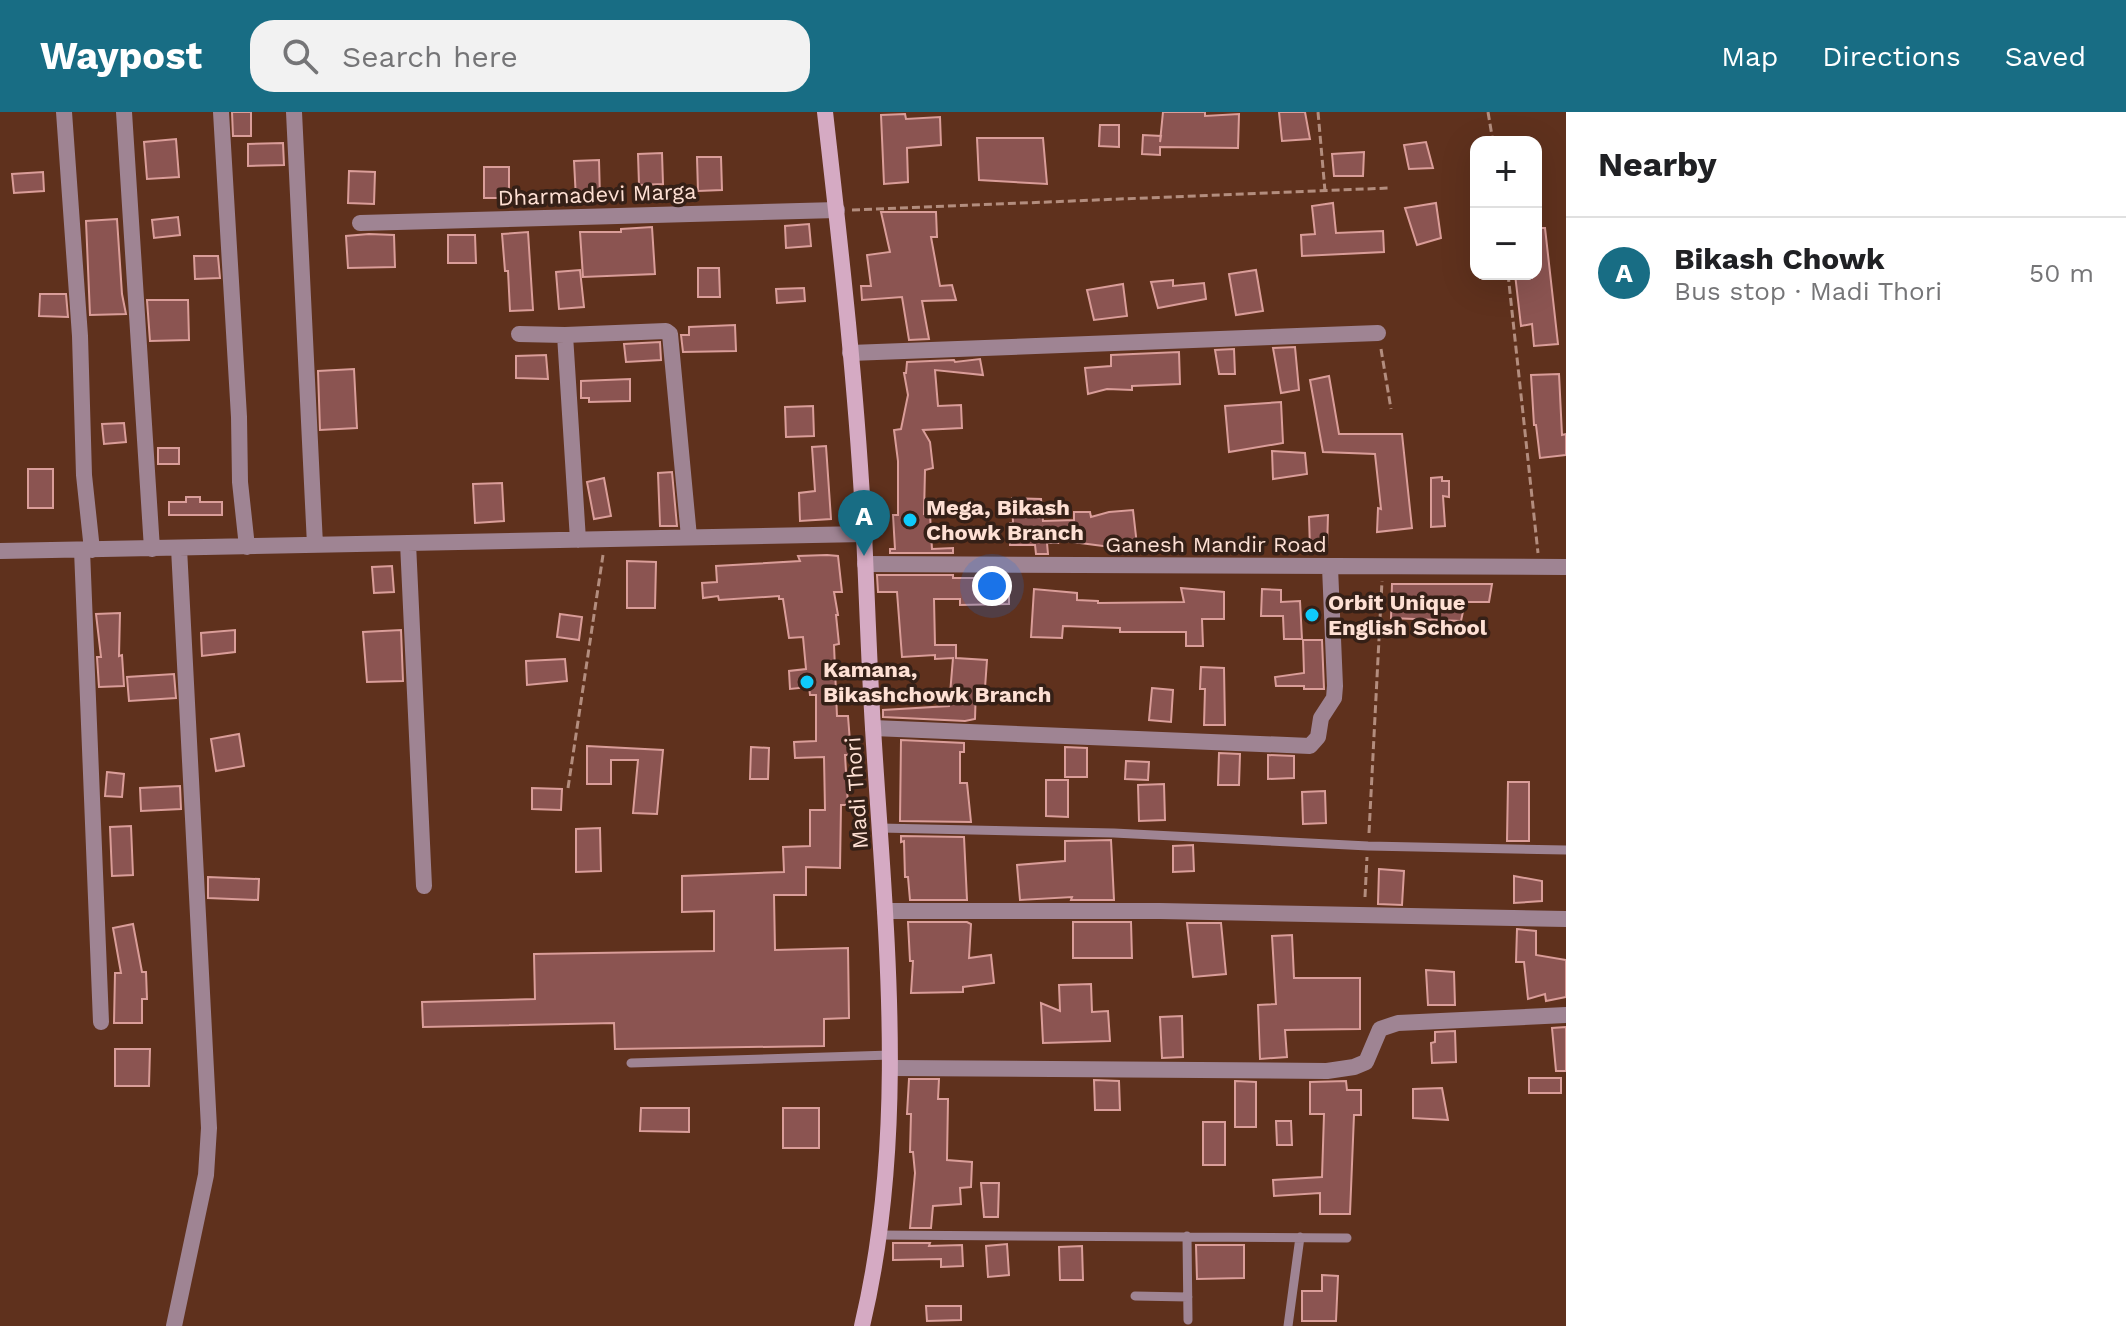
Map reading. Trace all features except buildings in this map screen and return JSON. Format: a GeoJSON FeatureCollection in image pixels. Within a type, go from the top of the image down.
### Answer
{"type":"FeatureCollection","features":[{"type":"Feature","properties":{"kind":"main road","name":"Madi Thori"},"geometry":{"type":"LineString","coordinates":[[825,112],[837,210],[864,534],[873,728],[891,982],[888,1142],[862,1326]]}},
{"type":"Feature","properties":{"kind":"street"},"geometry":{"type":"LineString","coordinates":[[64,112],[80,336],[101,1022]]}},
{"type":"Feature","properties":{"kind":"street"},"geometry":{"type":"LineString","coordinates":[[124,112],[152,549]]}},
{"type":"Feature","properties":{"kind":"street"},"geometry":{"type":"LineString","coordinates":[[221,112],[240,482],[247,547]]}},
{"type":"Feature","properties":{"kind":"street"},"geometry":{"type":"LineString","coordinates":[[294,112],[315,545]]}},
{"type":"Feature","properties":{"kind":"street","name":"Dharmadevi Marga"},"geometry":{"type":"LineString","coordinates":[[360,223],[837,210]]}},
{"type":"Feature","properties":{"kind":"street"},"geometry":{"type":"LineString","coordinates":[[519,334],[666,331],[670,334],[689,537]]}},
{"type":"Feature","properties":{"kind":"street"},"geometry":{"type":"LineString","coordinates":[[850,353],[1378,333]]}},
{"type":"Feature","properties":{"kind":"street"},"geometry":{"type":"LineString","coordinates":[[565,335],[578,540]]}},
{"type":"Feature","properties":{"kind":"street"},"geometry":{"type":"LineString","coordinates":[[0,551],[864,534]]}},
{"type":"Feature","properties":{"kind":"street"},"geometry":{"type":"LineString","coordinates":[[408,543],[424,886]]}},
{"type":"Feature","properties":{"kind":"street"},"geometry":{"type":"LineString","coordinates":[[174,1326],[206,1175],[209,1128],[179,548]]}},
{"type":"Feature","properties":{"kind":"street","name":"Ganesh Mandir Road"},"geometry":{"type":"LineString","coordinates":[[865,564],[1566,567]]}},
{"type":"Feature","properties":{"kind":"street"},"geometry":{"type":"LineString","coordinates":[[873,728],[1310,746],[1316,742],[1321,718],[1334,698],[1330,567]]}},
{"type":"Feature","properties":{"kind":"street"},"geometry":{"type":"LineString","coordinates":[[885,911],[1160,911],[1566,919]]}},
{"type":"Feature","properties":{"kind":"street"},"geometry":{"type":"LineString","coordinates":[[891,1061],[1327,1071],[1366,1062],[1380,1029],[1398,1023],[1566,1015]]}},
{"type":"Feature","properties":{"kind":"lane"},"geometry":{"type":"LineString","coordinates":[[880,828],[1114,833],[1368,846],[1566,850]]}},
{"type":"Feature","properties":{"kind":"lane"},"geometry":{"type":"LineString","coordinates":[[631,1063],[891,1061]]}},
{"type":"Feature","properties":{"kind":"lane"},"geometry":{"type":"LineString","coordinates":[[877,1235],[1347,1238]]}},
{"type":"Feature","properties":{"kind":"lane"},"geometry":{"type":"LineString","coordinates":[[1187,1236],[1188,1320]]}},
{"type":"Feature","properties":{"kind":"lane"},"geometry":{"type":"LineString","coordinates":[[1288,1326],[1300,1237]]}},
{"type":"Feature","properties":{"kind":"lane"},"geometry":{"type":"LineString","coordinates":[[1135,1296],[1188,1297]]}},
{"type":"Feature","properties":{"kind":"path"},"geometry":{"type":"LineString","coordinates":[[1318,112],[1325,191]]}},
{"type":"Feature","properties":{"kind":"path"},"geometry":{"type":"LineString","coordinates":[[1488,112],[1492,136]]}},
{"type":"Feature","properties":{"kind":"path"},"geometry":{"type":"LineString","coordinates":[[837,210],[1389,188]]}},
{"type":"Feature","properties":{"kind":"path"},"geometry":{"type":"LineString","coordinates":[[1509,280],[1540,567]]}},
{"type":"Feature","properties":{"kind":"path"},"geometry":{"type":"LineString","coordinates":[[1378,333],[1391,409]]}},
{"type":"Feature","properties":{"kind":"path"},"geometry":{"type":"LineString","coordinates":[[568,788],[606,539]]}},
{"type":"Feature","properties":{"kind":"path"},"geometry":{"type":"LineString","coordinates":[[1364,917],[1383,568]]}},
{"type":"Feature","properties":{"kind":"place","name":"Mega, Bikash Chowk Branch"},"geometry":{"type":"Point","coordinates":[910,520]}},
{"type":"Feature","properties":{"kind":"place","name":"Bikash Chowk"},"geometry":{"type":"Point","coordinates":[864,556]}},
{"type":"Feature","properties":{"kind":"place","name":"Orbit Unique English School"},"geometry":{"type":"Point","coordinates":[1312,615]}},
{"type":"Feature","properties":{"kind":"place","name":"Kamana, Bikashchowk Branch"},"geometry":{"type":"Point","coordinates":[807,682]}}]}
